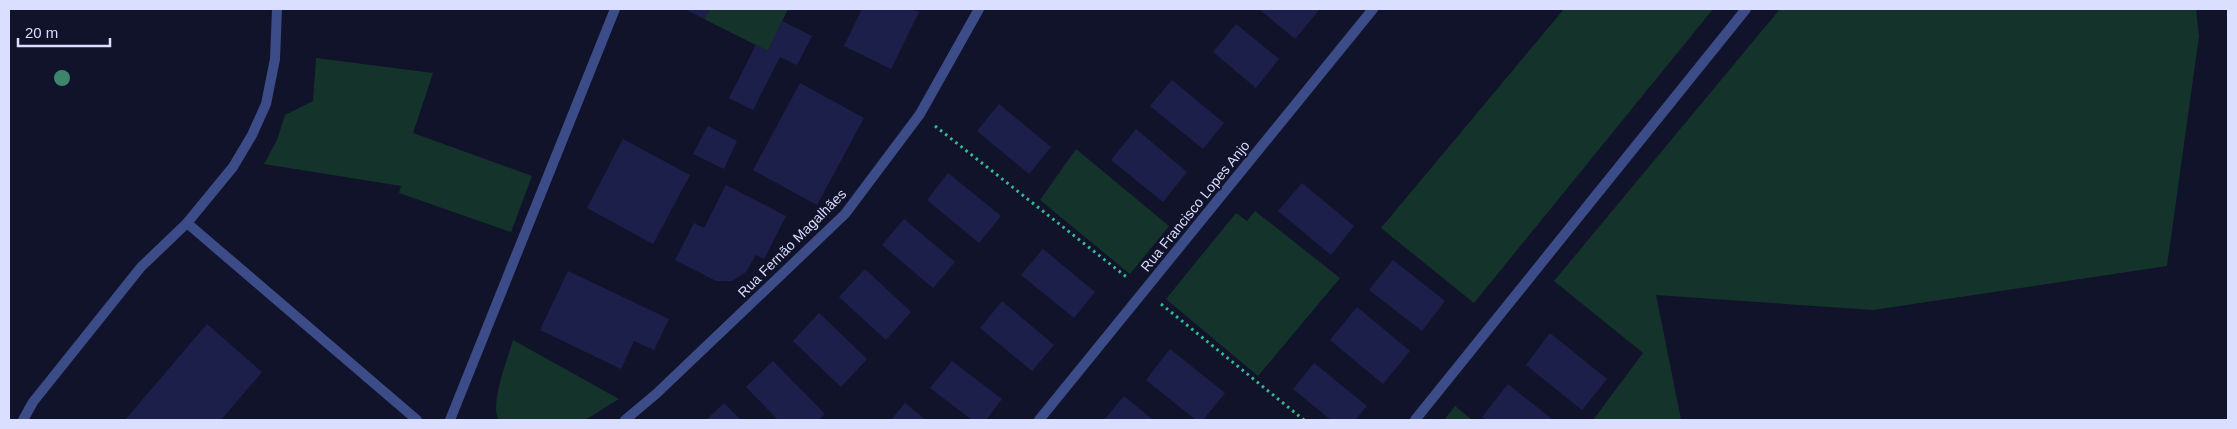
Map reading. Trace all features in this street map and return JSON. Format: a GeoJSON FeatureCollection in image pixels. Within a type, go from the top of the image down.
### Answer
{"type":"FeatureCollection","features":[{"type":"Feature","properties":{"kind":"street"},"geometry":{"type":"LineString","coordinates":[[23,420],[33,402],[141,267],[187,223],[233,167],[252,135],[266,104],[275,59],[277,9]]}},
{"type":"Feature","properties":{"kind":"street"},"geometry":{"type":"LineString","coordinates":[[450,420],[615,9]]}},
{"type":"Feature","properties":{"kind":"street","name":"Rua Fernão Magalhães"},"geometry":{"type":"LineString","coordinates":[[625,420],[656,394],[845,214],[920,114],[978,9]]}},
{"type":"Feature","properties":{"kind":"street","name":"Rua Francisco Lopes Anjo"},"geometry":{"type":"LineString","coordinates":[[1039,420],[1373,9]]}},
{"type":"Feature","properties":{"kind":"street"},"geometry":{"type":"LineString","coordinates":[[1415,420],[1746,9]]}},
{"type":"Feature","properties":{"kind":"street"},"geometry":{"type":"LineString","coordinates":[[187,223],[417,420]]}},
{"type":"Feature","properties":{"kind":"path"},"geometry":{"type":"LineString","coordinates":[[920,114],[1144,290],[1304,420]]}},
{"type":"Feature","properties":{"kind":"green space"},"geometry":{"type":"Polygon","coordinates":[[[710,9],[788,9],[768,51],[704,19],[710,9]]]}},
{"type":"Feature","properties":{"kind":"green space"},"geometry":{"type":"Polygon","coordinates":[[[1564,9],[1713,9],[1474,303],[1381,228],[1564,9]]]}},
{"type":"Feature","properties":{"kind":"green space"},"geometry":{"type":"Polygon","coordinates":[[[1780,9],[2196,9],[2199,36],[2167,266],[1873,310],[1656,295],[1681,420],[1593,420],[1643,353],[1554,281],[1780,9]]]}},
{"type":"Feature","properties":{"kind":"green space"},"geometry":{"type":"Polygon","coordinates":[[[316,58],[433,73],[413,133],[532,176],[511,232],[399,193],[401,186],[264,164],[277,140],[285,115],[313,101],[316,58]]]}},
{"type":"Feature","properties":{"kind":"green space"},"geometry":{"type":"Polygon","coordinates":[[[1076,149],[1169,226],[1130,274],[1040,200],[1076,149]]]}},
{"type":"Feature","properties":{"kind":"green space"},"geometry":{"type":"Polygon","coordinates":[[[1255,211],[1340,278],[1258,376],[1166,299],[1236,213],[1247,221],[1255,211]]]}},
{"type":"Feature","properties":{"kind":"green space"},"geometry":{"type":"Polygon","coordinates":[[[513,340],[619,399],[585,420],[499,420],[496,404],[513,340]]]}},
{"type":"Feature","properties":{"kind":"green space"},"geometry":{"type":"Polygon","coordinates":[[[1455,406],[1472,420],[1444,420],[1455,406]]]}},
{"type":"Feature","properties":{"kind":"building"},"geometry":{"type":"Polygon","coordinates":[[[685,9],[710,9],[704,19],[685,9]]]}},
{"type":"Feature","properties":{"kind":"building"},"geometry":{"type":"Polygon","coordinates":[[[862,9],[912,9],[919,12],[891,69],[844,46],[862,9]]]}},
{"type":"Feature","properties":{"kind":"building"},"geometry":{"type":"Polygon","coordinates":[[[1259,9],[1320,9],[1295,39],[1259,9]]]}},
{"type":"Feature","properties":{"kind":"building"},"geometry":{"type":"Polygon","coordinates":[[[782,21],[812,36],[797,65],[780,57],[753,110],[729,98],[756,45],[768,51],[782,21]]]}},
{"type":"Feature","properties":{"kind":"building"},"geometry":{"type":"Polygon","coordinates":[[[1236,24],[1279,59],[1256,88],[1213,52],[1236,24]]]}},
{"type":"Feature","properties":{"kind":"building"},"geometry":{"type":"Polygon","coordinates":[[[1172,80],[1224,123],[1203,149],[1150,106],[1172,80]]]}},
{"type":"Feature","properties":{"kind":"building"},"geometry":{"type":"Polygon","coordinates":[[[800,83],[864,118],[817,205],[753,170],[800,83]]]}},
{"type":"Feature","properties":{"kind":"building"},"geometry":{"type":"Polygon","coordinates":[[[999,104],[1051,147],[1029,174],[977,131],[999,104]]]}},
{"type":"Feature","properties":{"kind":"building"},"geometry":{"type":"Polygon","coordinates":[[[708,126],[737,141],[724,169],[693,154],[708,126]]]}},
{"type":"Feature","properties":{"kind":"building"},"geometry":{"type":"Polygon","coordinates":[[[1136,129],[1187,172],[1163,202],[1111,160],[1136,129]]]}},
{"type":"Feature","properties":{"kind":"building"},"geometry":{"type":"Polygon","coordinates":[[[623,139],[690,175],[653,244],[587,208],[623,139]]]}},
{"type":"Feature","properties":{"kind":"building"},"geometry":{"type":"Polygon","coordinates":[[[948,173],[1001,216],[979,243],[927,200],[948,173]]]}},
{"type":"Feature","properties":{"kind":"building"},"geometry":{"type":"Polygon","coordinates":[[[1302,183],[1354,226],[1331,255],[1278,211],[1302,183]]]}},
{"type":"Feature","properties":{"kind":"building"},"geometry":{"type":"Polygon","coordinates":[[[726,185],[786,216],[764,259],[756,255],[746,272],[732,281],[716,281],[675,260],[694,223],[704,228],[726,185]]]}},
{"type":"Feature","properties":{"kind":"building"},"geometry":{"type":"Polygon","coordinates":[[[904,219],[955,262],[933,288],[882,245],[904,219]]]}},
{"type":"Feature","properties":{"kind":"building"},"geometry":{"type":"Polygon","coordinates":[[[1043,249],[1095,292],[1074,318],[1021,275],[1043,249]]]}},
{"type":"Feature","properties":{"kind":"building"},"geometry":{"type":"Polygon","coordinates":[[[1393,260],[1445,301],[1422,331],[1369,290],[1393,260]]]}},
{"type":"Feature","properties":{"kind":"building"},"geometry":{"type":"Polygon","coordinates":[[[865,269],[911,312],[886,340],[839,297],[865,269]]]}},
{"type":"Feature","properties":{"kind":"building"},"geometry":{"type":"Polygon","coordinates":[[[568,271],[669,319],[654,350],[634,341],[621,369],[540,330],[568,271]]]}},
{"type":"Feature","properties":{"kind":"building"},"geometry":{"type":"Polygon","coordinates":[[[1002,301],[1054,345],[1032,371],[980,328],[1002,301]]]}},
{"type":"Feature","properties":{"kind":"building"},"geometry":{"type":"Polygon","coordinates":[[[1357,307],[1410,351],[1383,384],[1330,340],[1357,307]]]}},
{"type":"Feature","properties":{"kind":"building"},"geometry":{"type":"Polygon","coordinates":[[[819,313],[867,359],[841,387],[793,341],[819,313]]]}},
{"type":"Feature","properties":{"kind":"building"},"geometry":{"type":"Polygon","coordinates":[[[207,324],[262,372],[221,420],[125,420],[207,324]]]}},
{"type":"Feature","properties":{"kind":"building"},"geometry":{"type":"Polygon","coordinates":[[[1550,333],[1607,379],[1582,410],[1526,365],[1550,333]]]}},
{"type":"Feature","properties":{"kind":"building"},"geometry":{"type":"Polygon","coordinates":[[[1170,349],[1225,393],[1203,420],[1196,420],[1146,380],[1170,349]]]}},
{"type":"Feature","properties":{"kind":"building"},"geometry":{"type":"Polygon","coordinates":[[[773,361],[825,414],[818,420],[778,420],[746,387],[773,361]]]}},
{"type":"Feature","properties":{"kind":"building"},"geometry":{"type":"Polygon","coordinates":[[[952,361],[1002,399],[986,420],[972,420],[930,388],[952,361]]]}},
{"type":"Feature","properties":{"kind":"building"},"geometry":{"type":"Polygon","coordinates":[[[1314,363],[1367,406],[1355,420],[1331,420],[1293,389],[1314,363]]]}},
{"type":"Feature","properties":{"kind":"building"},"geometry":{"type":"Polygon","coordinates":[[[1508,384],[1553,420],[1487,420],[1482,417],[1508,384]]]}},
{"type":"Feature","properties":{"kind":"building"},"geometry":{"type":"Polygon","coordinates":[[[1124,396],[1153,420],[1104,420],[1124,396]]]}},
{"type":"Feature","properties":{"kind":"building"},"geometry":{"type":"Polygon","coordinates":[[[724,403],[741,420],[706,420],[724,403]]]}},
{"type":"Feature","properties":{"kind":"building"},"geometry":{"type":"Polygon","coordinates":[[[905,403],[926,420],[891,420],[905,403]]]}}]}
